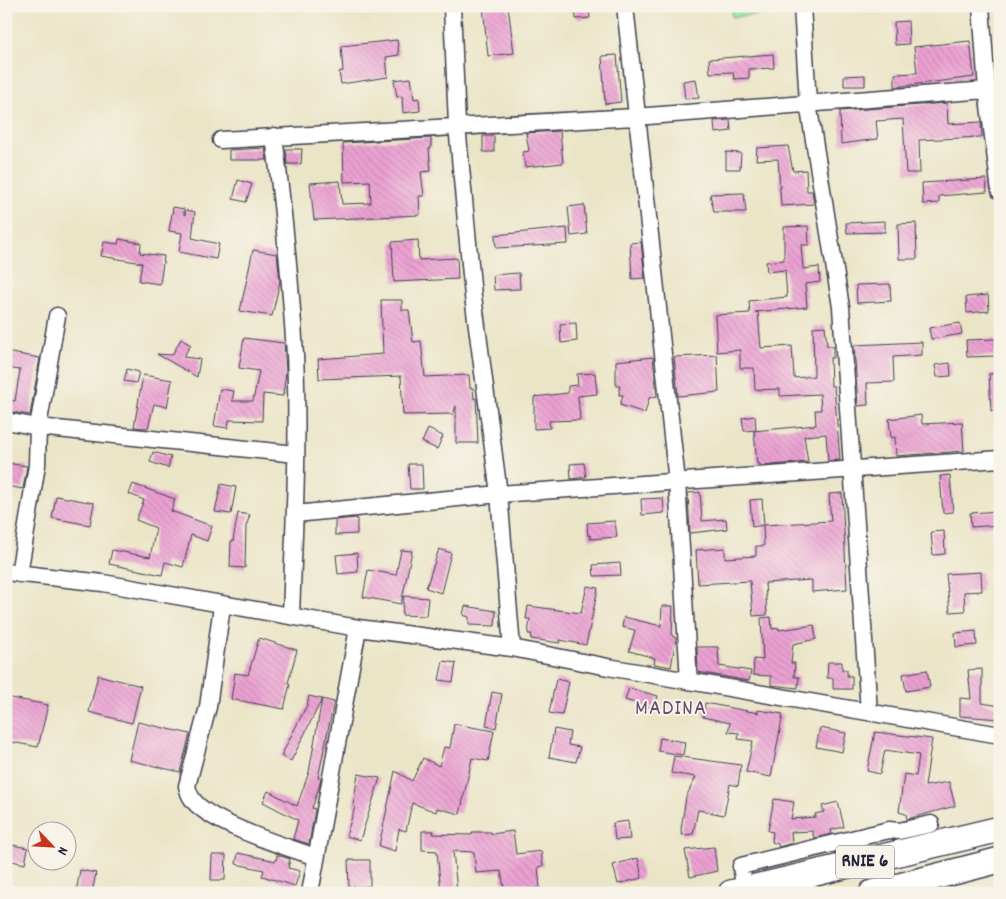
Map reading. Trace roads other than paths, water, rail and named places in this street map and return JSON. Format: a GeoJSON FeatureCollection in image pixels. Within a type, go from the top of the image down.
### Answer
{"type":"FeatureCollection","features":[{"type":"Feature","properties":{"kind":"main road","name":"RNIE 6"},"geometry":{"type":"LineString","coordinates":[[738,891],[902,842],[1000,828]]}},
{"type":"Feature","properties":{"kind":"main road","name":"RNIE 6"},"geometry":{"type":"LineString","coordinates":[[872,893],[1000,860]]}},
{"type":"Feature","properties":{"kind":"street"},"geometry":{"type":"LineString","coordinates":[[452,6],[457,125],[473,296],[499,494],[512,648]]}},
{"type":"Feature","properties":{"kind":"street"},"geometry":{"type":"LineString","coordinates":[[625,6],[677,482],[690,681]]}},
{"type":"Feature","properties":{"kind":"street"},"geometry":{"type":"LineString","coordinates":[[802,6],[808,103],[840,307],[869,712]]}},
{"type":"Feature","properties":{"kind":"street"},"geometry":{"type":"LineString","coordinates":[[980,6],[994,90],[1000,191]]}},
{"type":"Feature","properties":{"kind":"street"},"geometry":{"type":"LineString","coordinates":[[221,140],[457,125],[636,117],[994,90]]}},
{"type":"Feature","properties":{"kind":"street"},"geometry":{"type":"LineString","coordinates":[[274,136],[286,232],[295,356],[296,454],[291,616]]}},
{"type":"Feature","properties":{"kind":"street"},"geometry":{"type":"LineString","coordinates":[[57,316],[38,427],[37,465],[13,573],[103,584],[358,628],[512,648],[1000,735]]}},
{"type":"Feature","properties":{"kind":"street"},"geometry":{"type":"LineString","coordinates":[[6,421],[38,427],[296,454]]}},
{"type":"Feature","properties":{"kind":"street"},"geometry":{"type":"LineString","coordinates":[[294,514],[499,494],[851,471],[1000,459]]}},
{"type":"Feature","properties":{"kind":"street"},"geometry":{"type":"LineString","coordinates":[[222,606],[208,707],[187,786],[191,798],[220,820],[316,857]]}},
{"type":"Feature","properties":{"kind":"street"},"geometry":{"type":"LineString","coordinates":[[310,893],[358,628]]}},
{"type":"Feature","properties":{"kind":"street"},"geometry":{"type":"LineString","coordinates":[[902,842],[932,824]]}},
{"type":"Feature","properties":{"kind":"district","name":"MADINA"},"geometry":{"type":"Point","coordinates":[671,709]}}]}
